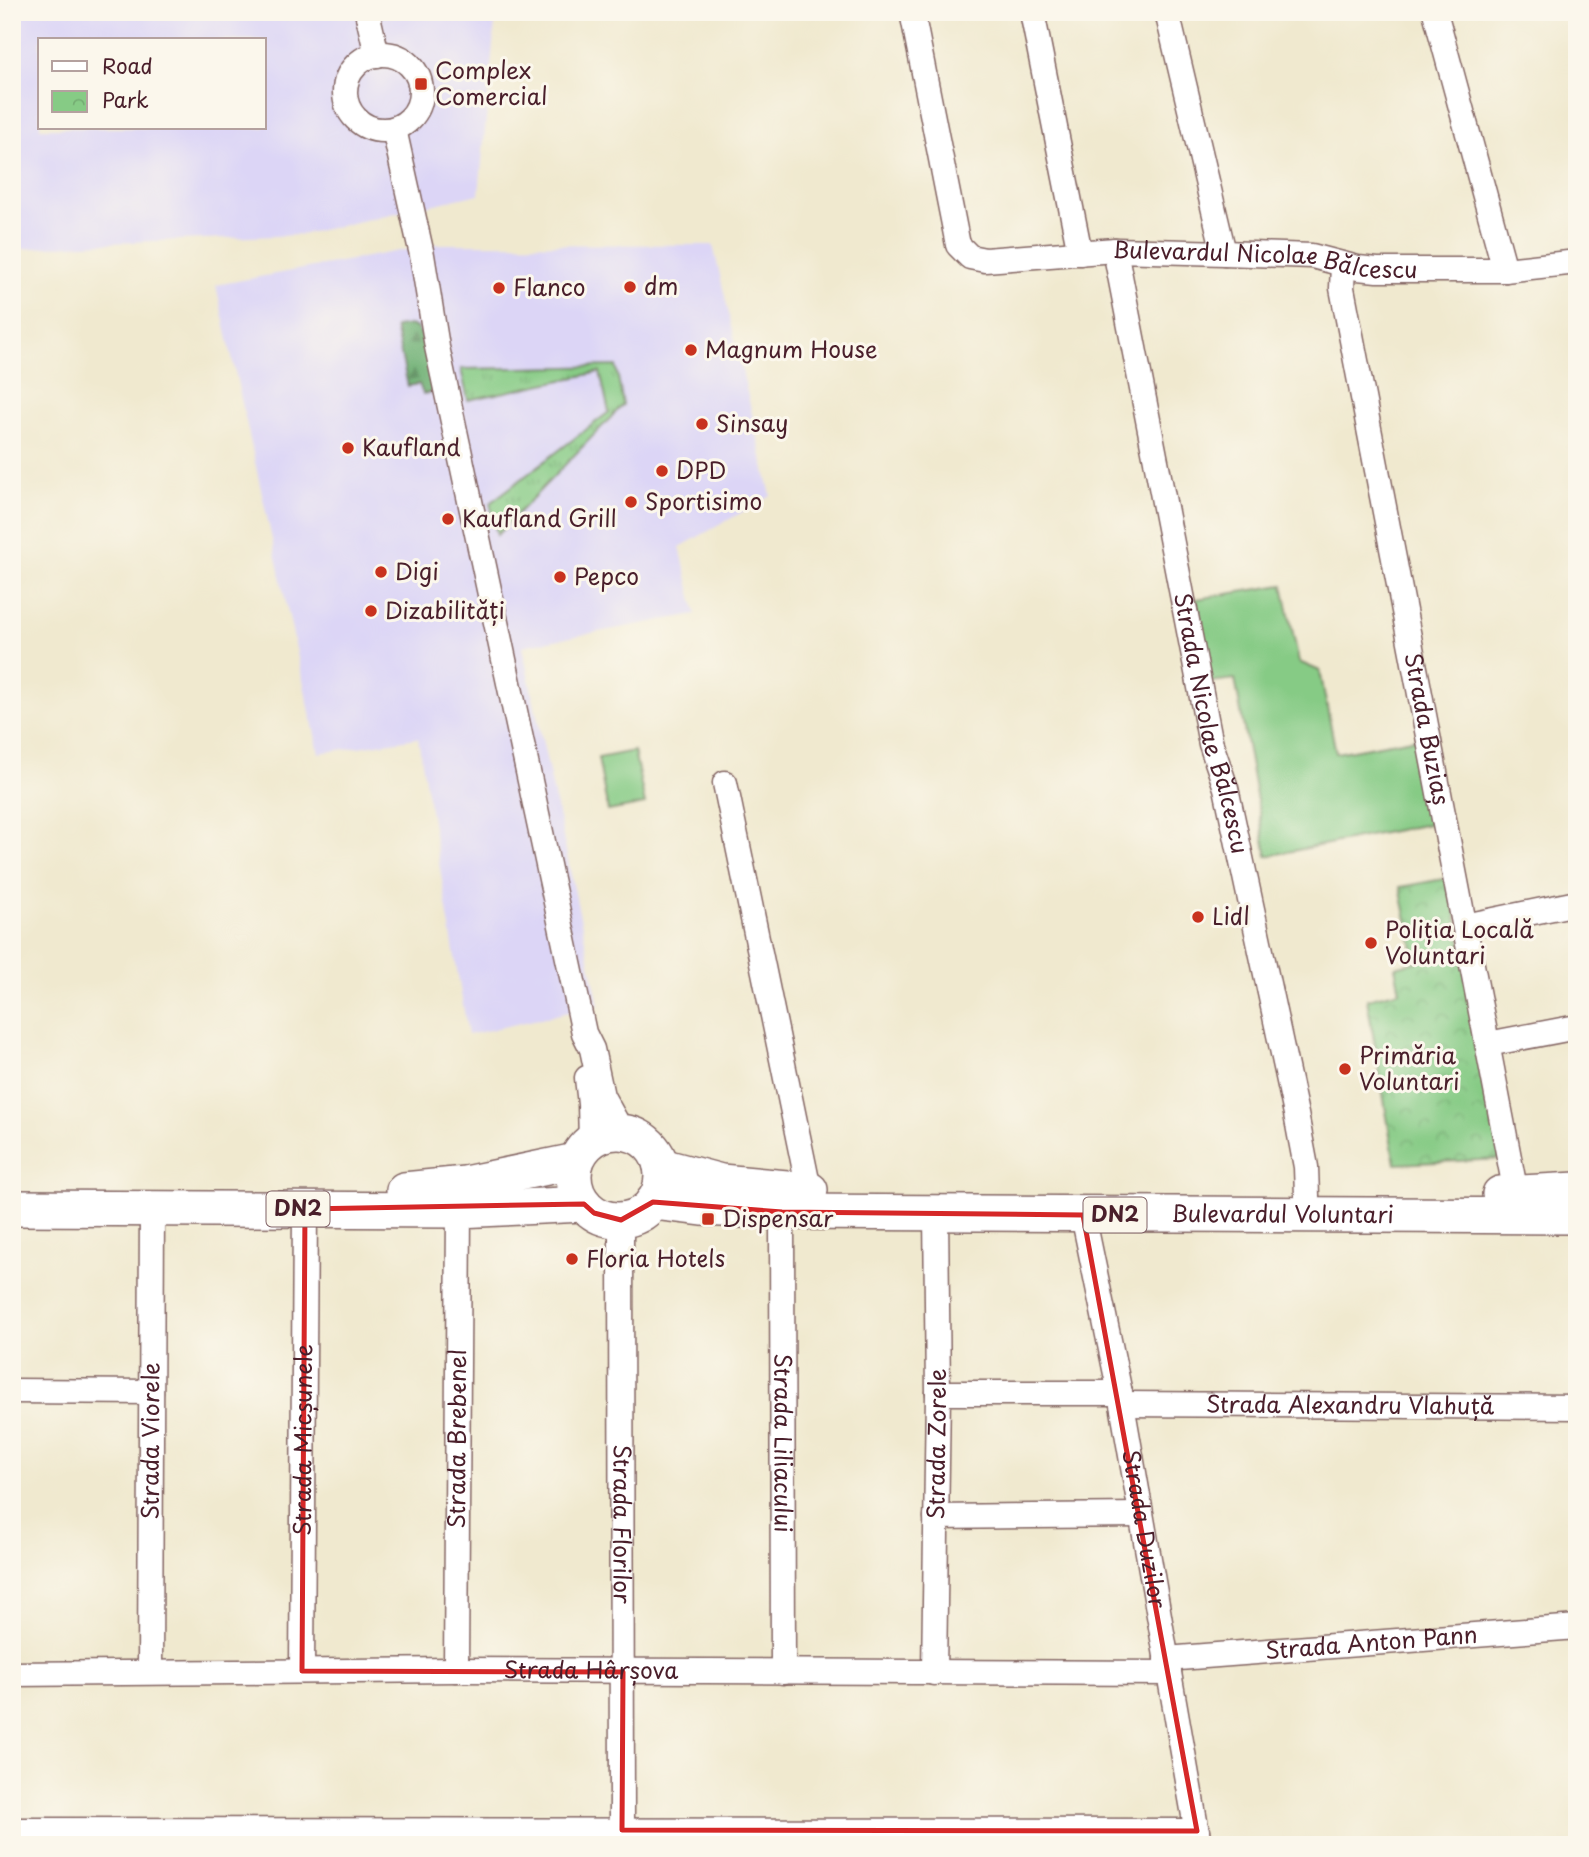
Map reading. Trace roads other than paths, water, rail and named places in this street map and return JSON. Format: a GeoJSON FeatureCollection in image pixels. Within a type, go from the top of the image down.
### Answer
{"type":"FeatureCollection","features":[{"type":"Feature","properties":{"kind":"highway"},"geometry":{"type":"LineString","coordinates":[[584,1204],[574,1184],[596,1145],[635,1135],[656,1153],[661,1166],[659,1191],[645,1211],[621,1220]]}},
{"type":"Feature","properties":{"kind":"highway","name":"DN2"},"geometry":{"type":"LineString","coordinates":[[12,1189],[387,1191],[465,1184],[596,1145]]}},
{"type":"Feature","properties":{"kind":"highway","name":"Bulevardul Voluntari"},"geometry":{"type":"LineString","coordinates":[[661,1166],[721,1182],[809,1190],[1307,1196],[1516,1194],[1577,1190]]}},
{"type":"Feature","properties":{"kind":"highway","name":"Bulevardul Voluntari"},"geometry":{"type":"LineString","coordinates":[[653,1202],[702,1208],[782,1212],[1577,1216]]}},
{"type":"Feature","properties":{"kind":"highway","name":"DN2"},"geometry":{"type":"LineString","coordinates":[[12,1208],[459,1210],[584,1204],[607,1219],[621,1220]]}},
{"type":"Feature","properties":{"kind":"street"},"geometry":{"type":"LineString","coordinates":[[367,12],[377,55]]}},
{"type":"Feature","properties":{"kind":"street","name":"Bulevardul Nicolae Bălcescu"},"geometry":{"type":"LineString","coordinates":[[912,12],[958,245],[970,257],[985,260],[1115,250],[1224,253],[1312,256],[1343,265],[1377,270],[1505,271],[1577,262]]}},
{"type":"Feature","properties":{"kind":"street"},"geometry":{"type":"LineString","coordinates":[[1032,12],[1080,253]]}},
{"type":"Feature","properties":{"kind":"street"},"geometry":{"type":"LineString","coordinates":[[1167,12],[1224,253]]}},
{"type":"Feature","properties":{"kind":"street"},"geometry":{"type":"LineString","coordinates":[[1435,12],[1505,271]]}},
{"type":"Feature","properties":{"kind":"street"},"geometry":{"type":"LineString","coordinates":[[377,55],[400,58],[416,74],[421,84],[419,107],[404,124],[394,129],[382,131],[359,122],[346,102],[347,81],[351,71],[358,63],[377,55]]}},
{"type":"Feature","properties":{"kind":"street"},"geometry":{"type":"LineString","coordinates":[[394,129],[422,255],[437,347],[584,1033],[581,1051],[596,1145]]}},
{"type":"Feature","properties":{"kind":"street","name":"Strada Nicolae Bălcescu"},"geometry":{"type":"LineString","coordinates":[[1115,250],[1210,744],[1226,789],[1293,1100],[1306,1167],[1307,1196]]}},
{"type":"Feature","properties":{"kind":"street","name":"Strada Buziaș"},"geometry":{"type":"LineString","coordinates":[[1343,265],[1342,288],[1516,1194]]}},
{"type":"Feature","properties":{"kind":"street"},"geometry":{"type":"LineString","coordinates":[[725,783],[809,1190]]}},
{"type":"Feature","properties":{"kind":"street"},"geometry":{"type":"LineString","coordinates":[[1465,926],[1577,903]]}},
{"type":"Feature","properties":{"kind":"street"},"geometry":{"type":"LineString","coordinates":[[1488,1044],[1577,1027]]}},
{"type":"Feature","properties":{"kind":"street","name":"Strada Viorele"},"geometry":{"type":"LineString","coordinates":[[150,1672],[152,1209]]}},
{"type":"Feature","properties":{"kind":"street","name":"Strada Micșunele"},"geometry":{"type":"LineString","coordinates":[[302,1671],[305,1209]]}},
{"type":"Feature","properties":{"kind":"street","name":"Strada Brebenel"},"geometry":{"type":"LineString","coordinates":[[456,1670],[459,1210]]}},
{"type":"Feature","properties":{"kind":"street","name":"Strada Liliacului"},"geometry":{"type":"LineString","coordinates":[[782,1212],[783,1672]]}},
{"type":"Feature","properties":{"kind":"street","name":"Strada Zorele"},"geometry":{"type":"LineString","coordinates":[[934,1673],[939,1393],[936,1214]]}},
{"type":"Feature","properties":{"kind":"street","name":"Strada Duzilor"},"geometry":{"type":"LineString","coordinates":[[1083,1215],[1121,1398],[1198,1838]]}},
{"type":"Feature","properties":{"kind":"street","name":"Strada Florilor"},"geometry":{"type":"LineString","coordinates":[[621,1220],[622,1830]]}},
{"type":"Feature","properties":{"kind":"street"},"geometry":{"type":"LineString","coordinates":[[12,1391],[151,1392]]}},
{"type":"Feature","properties":{"kind":"street","name":"Strada Alexandru Vlahuță"},"geometry":{"type":"LineString","coordinates":[[939,1393],[1577,1407]]}},
{"type":"Feature","properties":{"kind":"street"},"geometry":{"type":"LineString","coordinates":[[936,1517],[1141,1515]]}},
{"type":"Feature","properties":{"kind":"street","name":"Strada Anton Pann"},"geometry":{"type":"LineString","coordinates":[[1168,1666],[1577,1627]]}},
{"type":"Feature","properties":{"kind":"street","name":"Strada Hârșova"},"geometry":{"type":"LineString","coordinates":[[12,1674],[456,1670],[934,1673],[1168,1666]]}},
{"type":"Feature","properties":{"kind":"street"},"geometry":{"type":"LineString","coordinates":[[12,1830],[589,1837],[622,1830],[654,1837],[1198,1838]]}},
{"type":"Feature","properties":{"kind":"place","name":"Complex Comercial"},"geometry":{"type":"Point","coordinates":[421,84]}},
{"type":"Feature","properties":{"kind":"place","name":"dm"},"geometry":{"type":"Point","coordinates":[630,287]}},
{"type":"Feature","properties":{"kind":"place","name":"Flanco"},"geometry":{"type":"Point","coordinates":[499,288]}},
{"type":"Feature","properties":{"kind":"place","name":"Magnum House"},"geometry":{"type":"Point","coordinates":[691,350]}},
{"type":"Feature","properties":{"kind":"place","name":"Sinsay"},"geometry":{"type":"Point","coordinates":[702,424]}},
{"type":"Feature","properties":{"kind":"place","name":"Kaufland"},"geometry":{"type":"Point","coordinates":[348,448]}},
{"type":"Feature","properties":{"kind":"place","name":"DPD"},"geometry":{"type":"Point","coordinates":[662,471]}},
{"type":"Feature","properties":{"kind":"place","name":"Sportisimo"},"geometry":{"type":"Point","coordinates":[631,502]}},
{"type":"Feature","properties":{"kind":"place","name":"Kaufland Grill"},"geometry":{"type":"Point","coordinates":[448,519]}},
{"type":"Feature","properties":{"kind":"place","name":"Digi"},"geometry":{"type":"Point","coordinates":[381,572]}},
{"type":"Feature","properties":{"kind":"place","name":"Pepco"},"geometry":{"type":"Point","coordinates":[560,577]}},
{"type":"Feature","properties":{"kind":"place","name":"Dizabilități"},"geometry":{"type":"Point","coordinates":[371,611]}},
{"type":"Feature","properties":{"kind":"place","name":"Lidl"},"geometry":{"type":"Point","coordinates":[1198,917]}},
{"type":"Feature","properties":{"kind":"place","name":"Poliția Locală Voluntari"},"geometry":{"type":"Point","coordinates":[1371,943]}},
{"type":"Feature","properties":{"kind":"place","name":"Primăria Voluntari"},"geometry":{"type":"Point","coordinates":[1345,1069]}},
{"type":"Feature","properties":{"kind":"place","name":"Dispensar"},"geometry":{"type":"Point","coordinates":[708,1219]}},
{"type":"Feature","properties":{"kind":"place","name":"Floria Hotels"},"geometry":{"type":"Point","coordinates":[572,1259]}}]}
